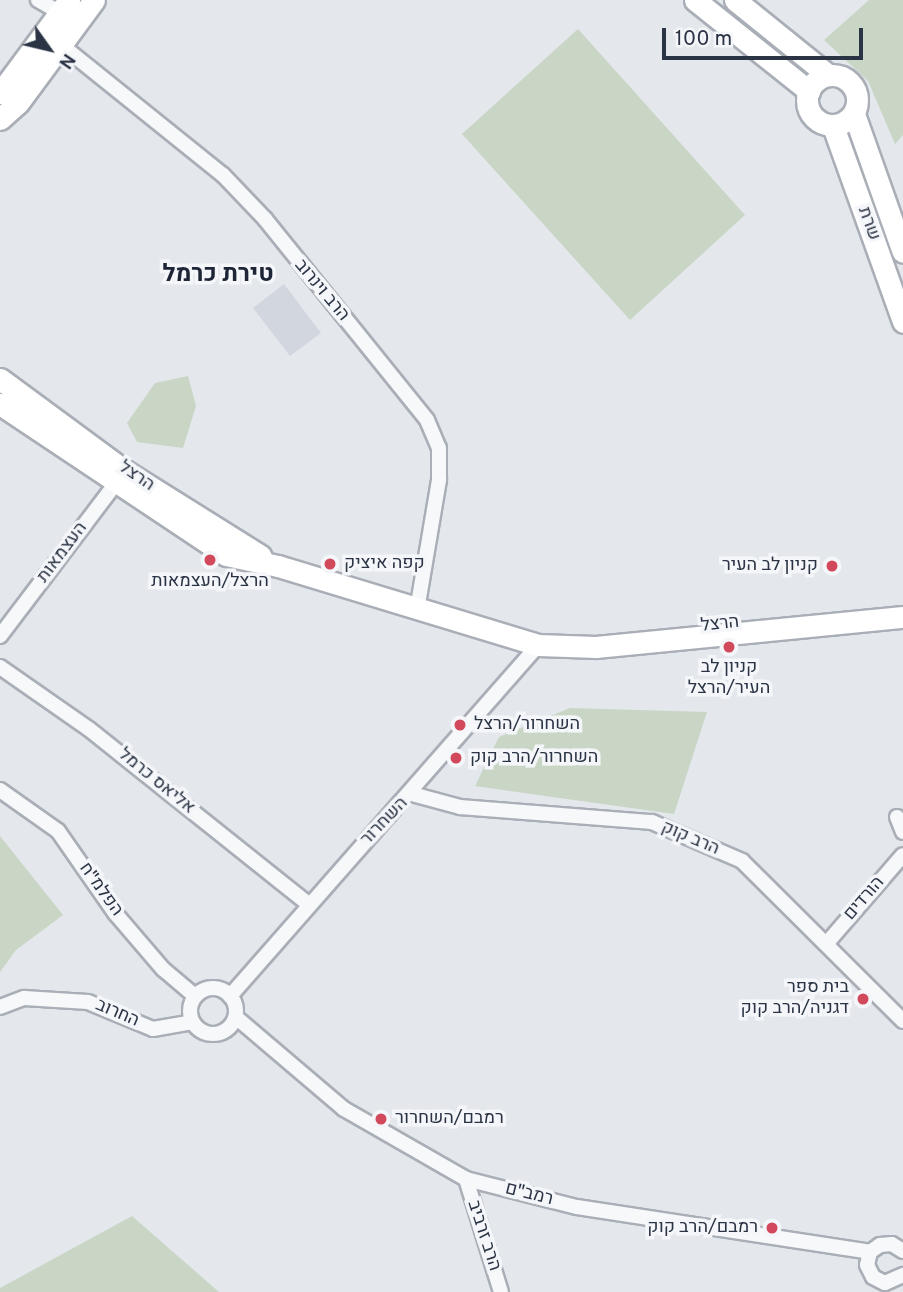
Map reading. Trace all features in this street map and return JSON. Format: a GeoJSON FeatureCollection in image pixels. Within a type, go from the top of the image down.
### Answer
{"type":"FeatureCollection","features":[{"type":"Feature","properties":{"kind":"street"},"geometry":{"type":"LineString","coordinates":[[1,90],[64,6],[38,0]]}},
{"type":"Feature","properties":{"kind":"street"},"geometry":{"type":"LineString","coordinates":[[0,119],[18,103],[94,0]]}},
{"type":"Feature","properties":{"kind":"street"},"geometry":{"type":"LineString","coordinates":[[695,0],[809,91],[811,115],[833,126],[854,114],[856,90],[845,78],[828,75],[745,3]]}},
{"type":"Feature","properties":{"kind":"street","name":"הרב וינרוב"},"geometry":{"type":"LineString","coordinates":[[60,44],[223,175],[265,219],[427,420],[439,448],[439,480],[417,610]]}},
{"type":"Feature","properties":{"kind":"street"},"geometry":{"type":"LineString","coordinates":[[809,91],[828,75]]}},
{"type":"Feature","properties":{"kind":"street","name":"שרת"},"geometry":{"type":"LineString","coordinates":[[854,114],[903,252]]}},
{"type":"Feature","properties":{"kind":"street","name":"שרת"},"geometry":{"type":"LineString","coordinates":[[833,126],[903,322]]}},
{"type":"Feature","properties":{"kind":"street","name":"הרצל"},"geometry":{"type":"LineString","coordinates":[[0,379],[120,478],[226,555],[278,566],[537,645],[596,647],[903,617]]}},
{"type":"Feature","properties":{"kind":"street","name":"הרצל"},"geometry":{"type":"LineString","coordinates":[[0,404],[120,478]]}},
{"type":"Feature","properties":{"kind":"street","name":"העצמאות"},"geometry":{"type":"LineString","coordinates":[[0,636],[120,478]]}},
{"type":"Feature","properties":{"kind":"street","name":"הרצל"},"geometry":{"type":"LineString","coordinates":[[537,645],[903,603]]}},
{"type":"Feature","properties":{"kind":"street","name":"השחרור"},"geometry":{"type":"LineString","coordinates":[[230,996],[307,903],[411,794],[537,645]]}},
{"type":"Feature","properties":{"kind":"street","name":"אליאס כרמל"},"geometry":{"type":"LineString","coordinates":[[0,667],[89,729],[307,903]]}},
{"type":"Feature","properties":{"kind":"street","name":"הפלמ\"ח"},"geometry":{"type":"LineString","coordinates":[[0,790],[58,831],[115,913],[163,968],[195,996]]}},
{"type":"Feature","properties":{"kind":"street","name":"הרב קוק"},"geometry":{"type":"LineString","coordinates":[[411,794],[460,807],[652,822],[742,862],[903,1021]]}},
{"type":"Feature","properties":{"kind":"street"},"geometry":{"type":"LineString","coordinates":[[897,817],[903,832]]}},
{"type":"Feature","properties":{"kind":"street","name":"הורדים"},"geometry":{"type":"LineString","coordinates":[[827,943],[903,855]]}},
{"type":"Feature","properties":{"kind":"street"},"geometry":{"type":"LineString","coordinates":[[209,988],[230,996],[237,1018],[216,1034],[205,1033],[192,1022],[189,1009],[195,996],[209,988]]}},
{"type":"Feature","properties":{"kind":"street","name":"החרוב"},"geometry":{"type":"LineString","coordinates":[[0,1007],[24,998],[88,1002],[153,1029],[192,1022]]}},
{"type":"Feature","properties":{"kind":"street","name":"רמב\"ם"},"geometry":{"type":"LineString","coordinates":[[237,1018],[344,1109],[466,1179],[577,1207],[870,1252],[885,1243],[901,1247]]}},
{"type":"Feature","properties":{"kind":"street","name":"הרב זרביב"},"geometry":{"type":"LineString","coordinates":[[466,1179],[500,1292]]}},
{"type":"Feature","properties":{"kind":"street"},"geometry":{"type":"LineString","coordinates":[[870,1252],[867,1265],[878,1281],[892,1283],[903,1275]]}},
{"type":"Feature","properties":{"kind":"shaded area"},"geometry":{"type":"Polygon","coordinates":[[[284,284],[321,333],[290,356],[253,308],[284,284]]]}},
{"type":"Feature","properties":{"kind":"green space"},"geometry":{"type":"Polygon","coordinates":[[[869,0],[903,0],[903,135],[895,144],[868,81],[824,40],[869,0]]]}},
{"type":"Feature","properties":{"kind":"green space"},"geometry":{"type":"Polygon","coordinates":[[[578,29],[745,215],[630,320],[462,134],[578,29]]]}},
{"type":"Feature","properties":{"kind":"green space"},"geometry":{"type":"Polygon","coordinates":[[[188,376],[196,406],[183,448],[137,442],[127,423],[155,383],[188,376]]]}},
{"type":"Feature","properties":{"kind":"green space"},"geometry":{"type":"Polygon","coordinates":[[[570,708],[707,712],[674,814],[475,786],[499,737],[570,708]]]}},
{"type":"Feature","properties":{"kind":"green space"},"geometry":{"type":"Polygon","coordinates":[[[0,836],[63,915],[16,950],[0,972],[0,836]]]}},
{"type":"Feature","properties":{"kind":"green space"},"geometry":{"type":"Polygon","coordinates":[[[132,1216],[219,1292],[0,1292],[0,1288],[132,1216]]]}},
{"type":"Feature","properties":{"kind":"place","name":"הרצל/העצמאות"},"geometry":{"type":"Point","coordinates":[210,560]}},
{"type":"Feature","properties":{"kind":"place","name":"קפה איציק"},"geometry":{"type":"Point","coordinates":[330,564]}},
{"type":"Feature","properties":{"kind":"place","name":"קניון לב העיר"},"geometry":{"type":"Point","coordinates":[832,566]}},
{"type":"Feature","properties":{"kind":"place","name":"קניון לב העיר/הרצל"},"geometry":{"type":"Point","coordinates":[729,647]}},
{"type":"Feature","properties":{"kind":"place","name":"השחרור/הרצל"},"geometry":{"type":"Point","coordinates":[460,725]}},
{"type":"Feature","properties":{"kind":"place","name":"השחרור/הרב קוק"},"geometry":{"type":"Point","coordinates":[456,758]}},
{"type":"Feature","properties":{"kind":"place","name":"בית ספר דגניה/הרב קוק"},"geometry":{"type":"Point","coordinates":[863,999]}},
{"type":"Feature","properties":{"kind":"place","name":"רמבם/השחרור"},"geometry":{"type":"Point","coordinates":[381,1119]}},
{"type":"Feature","properties":{"kind":"place","name":"רמבם/הרב קוק"},"geometry":{"type":"Point","coordinates":[772,1228]}},
{"type":"Feature","properties":{"kind":"district","name":"טירת כרמל"},"geometry":{"type":"Point","coordinates":[218,276]}}]}
